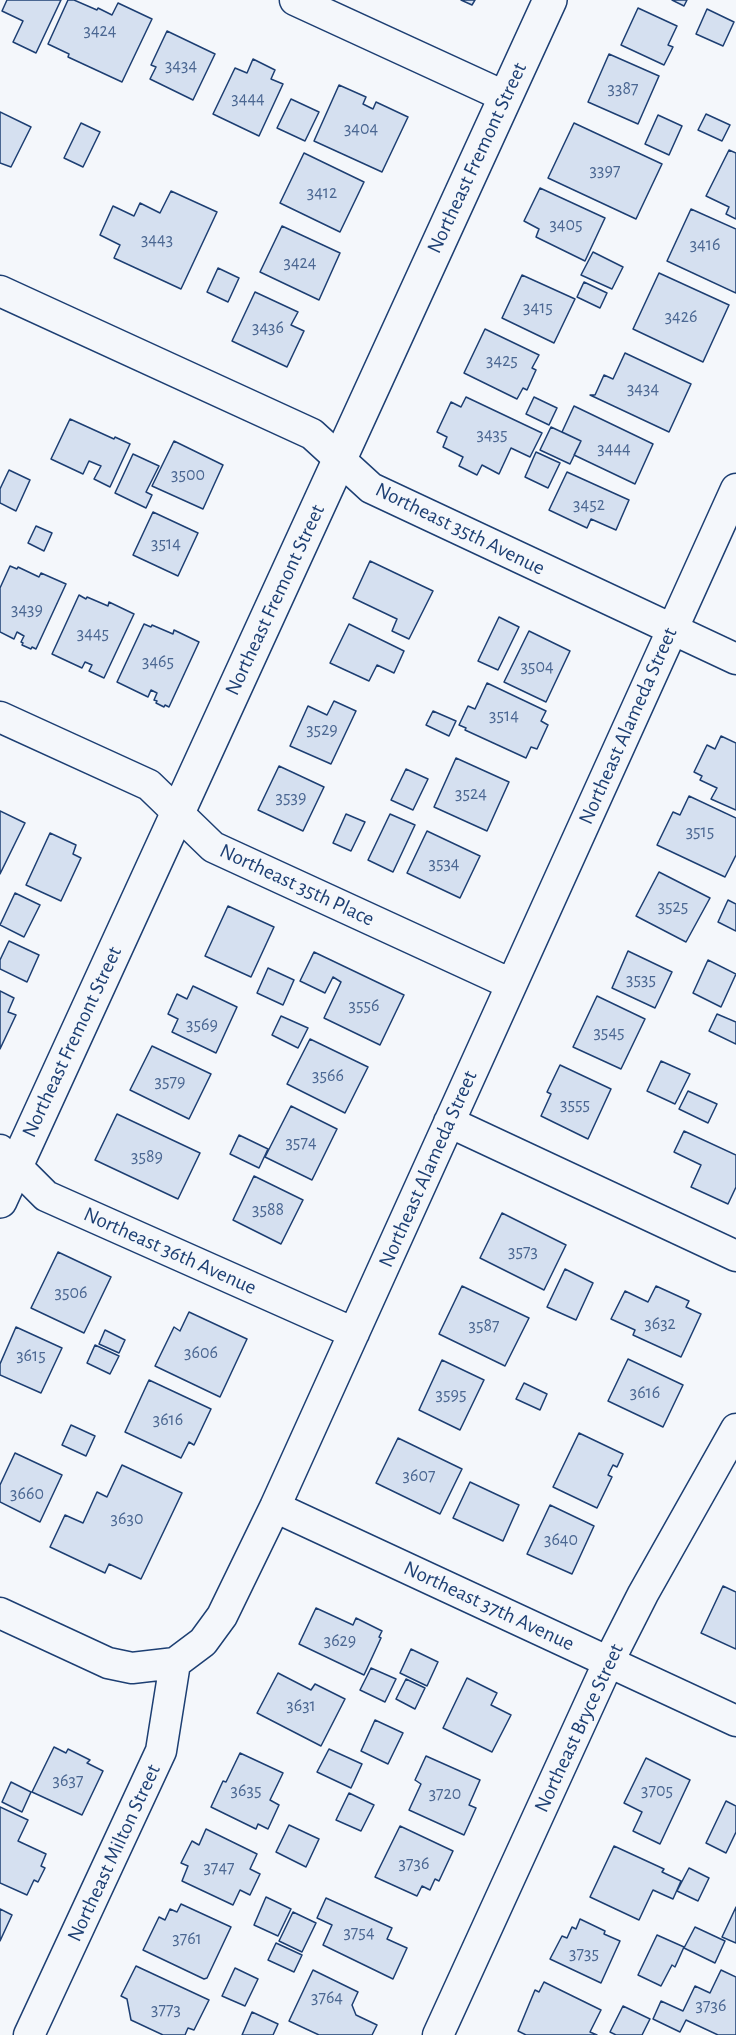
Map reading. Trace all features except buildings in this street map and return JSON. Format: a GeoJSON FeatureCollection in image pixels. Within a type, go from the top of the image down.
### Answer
{"type":"FeatureCollection","features":[{"type":"Feature","properties":{"kind":"main road","name":"Northeast Fremont Street"},"geometry":{"type":"LineString","coordinates":[[0,1201],[8,1158],[177,813],[550,0]]}},
{"type":"Feature","properties":{"kind":"street"},"geometry":{"type":"LineString","coordinates":[[295,0],[506,97]]}},
{"type":"Feature","properties":{"kind":"street","name":"Northeast 35th Avenue"},"geometry":{"type":"LineString","coordinates":[[0,291],[312,434],[371,488],[736,659]]}},
{"type":"Feature","properties":{"kind":"street","name":"Northeast Alameda Street"},"geometry":{"type":"LineString","coordinates":[[175,1663],[203,1642],[222,1616],[275,1507],[736,489]]}},
{"type":"Feature","properties":{"kind":"street","name":"Northeast 35th Place"},"geometry":{"type":"LineString","coordinates":[[0,717],[149,785],[213,847],[511,984]]}},
{"type":"Feature","properties":{"kind":"street"},"geometry":{"type":"LineString","coordinates":[[449,1122],[736,1256]]}},
{"type":"Feature","properties":{"kind":"street","name":"Northeast 36th Avenue"},"geometry":{"type":"LineString","coordinates":[[8,1158],[46,1196],[354,1333]]}},
{"type":"Feature","properties":{"kind":"street","name":"Northeast Bryce Street"},"geometry":{"type":"LineString","coordinates":[[438,2035],[609,1661],[643,1594],[736,1429]]}},
{"type":"Feature","properties":{"kind":"street","name":"Northeast 37th Avenue"},"geometry":{"type":"LineString","coordinates":[[275,1507],[736,1721]]}},
{"type":"Feature","properties":{"kind":"street"},"geometry":{"type":"LineString","coordinates":[[0,1613],[108,1663],[132,1668],[175,1663]]}},
{"type":"Feature","properties":{"kind":"street","name":"Northeast Milton Street"},"geometry":{"type":"LineString","coordinates":[[29,2035],[161,1751],[175,1663]]}}]}
